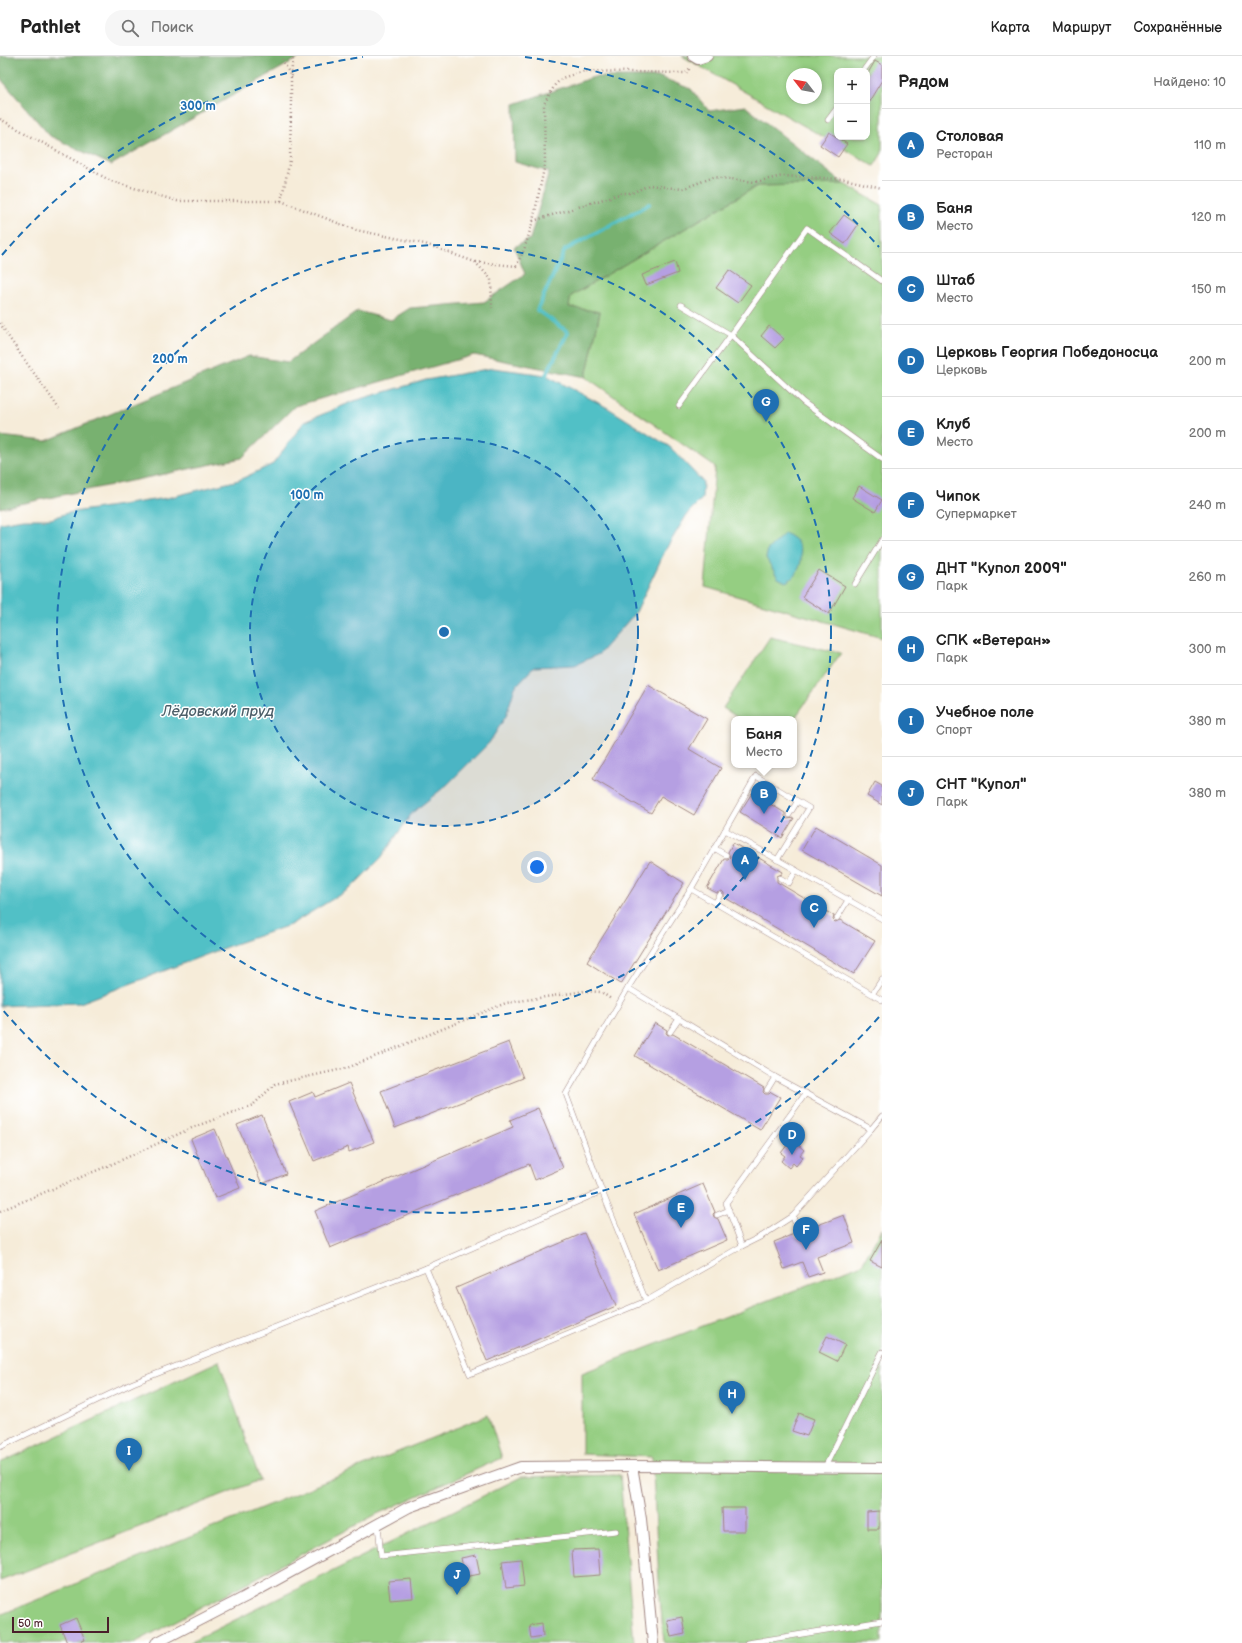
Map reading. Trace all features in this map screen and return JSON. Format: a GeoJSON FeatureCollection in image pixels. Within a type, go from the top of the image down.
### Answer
{"type":"FeatureCollection","features":[{"type":"Feature","properties":{"kind":"street"},"geometry":{"type":"LineString","coordinates":[[632,1466],[641,1519],[653,1643]]}},
{"type":"Feature","properties":{"kind":"street"},"geometry":{"type":"LineString","coordinates":[[156,1643],[245,1597],[409,1507],[521,1467],[632,1466],[882,1468]]}},
{"type":"Feature","properties":{"kind":"lane"},"geometry":{"type":"LineString","coordinates":[[865,68],[874,56]]}},
{"type":"Feature","properties":{"kind":"lane"},"geometry":{"type":"LineString","coordinates":[[828,120],[834,112]]}},
{"type":"Feature","properties":{"kind":"lane"},"geometry":{"type":"LineString","coordinates":[[679,406],[732,335],[807,228],[882,281]]}},
{"type":"Feature","properties":{"kind":"lane"},"geometry":{"type":"LineString","coordinates":[[681,305],[732,335],[803,402],[882,460]]}},
{"type":"Feature","properties":{"kind":"lane"},"geometry":{"type":"LineString","coordinates":[[855,584],[882,540]]}},
{"type":"Feature","properties":{"kind":"lane"},"geometry":{"type":"LineString","coordinates":[[646,1301],[602,1191],[566,1094],[618,1004],[691,889],[714,848],[747,796],[756,776],[809,808],[777,860]]}},
{"type":"Feature","properties":{"kind":"lane"},"geometry":{"type":"LineString","coordinates":[[789,815],[797,802]]}},
{"type":"Feature","properties":{"kind":"lane"},"geometry":{"type":"LineString","coordinates":[[725,830],[882,919]]}},
{"type":"Feature","properties":{"kind":"lane"},"geometry":{"type":"LineString","coordinates":[[714,848],[726,855]]}},
{"type":"Feature","properties":{"kind":"lane"},"geometry":{"type":"LineString","coordinates":[[780,878],[789,883],[796,870]]}},
{"type":"Feature","properties":{"kind":"lane"},"geometry":{"type":"LineString","coordinates":[[691,889],[873,993],[882,1000]]}},
{"type":"Feature","properties":{"kind":"lane"},"geometry":{"type":"LineString","coordinates":[[716,903],[720,894]]}},
{"type":"Feature","properties":{"kind":"lane"},"geometry":{"type":"LineString","coordinates":[[837,918],[848,900]]}},
{"type":"Feature","properties":{"kind":"lane"},"geometry":{"type":"LineString","coordinates":[[873,993],[882,979]]}},
{"type":"Feature","properties":{"kind":"lane"},"geometry":{"type":"LineString","coordinates":[[628,988],[775,1077],[872,1129]]}},
{"type":"Feature","properties":{"kind":"lane"},"geometry":{"type":"LineString","coordinates":[[670,1032],[678,1019]]}},
{"type":"Feature","properties":{"kind":"lane"},"geometry":{"type":"LineString","coordinates":[[767,1090],[775,1077]]}},
{"type":"Feature","properties":{"kind":"lane"},"geometry":{"type":"LineString","coordinates":[[742,1246],[726,1203],[806,1094]]}},
{"type":"Feature","properties":{"kind":"lane"},"geometry":{"type":"LineString","coordinates":[[426,1268],[470,1374],[646,1301],[762,1236],[793,1216],[882,1116]]}},
{"type":"Feature","properties":{"kind":"lane"},"geometry":{"type":"LineString","coordinates":[[0,1447],[132,1383],[426,1268],[602,1191]]}},
{"type":"Feature","properties":{"kind":"lane"},"geometry":{"type":"LineString","coordinates":[[717,1215],[729,1210]]}},
{"type":"Feature","properties":{"kind":"lane"},"geometry":{"type":"LineString","coordinates":[[793,1216],[798,1233]]}},
{"type":"Feature","properties":{"kind":"lane"},"geometry":{"type":"LineString","coordinates":[[825,1467],[882,1352]]}},
{"type":"Feature","properties":{"kind":"lane"},"geometry":{"type":"LineString","coordinates":[[378,1525],[381,1556],[616,1531]]}},
{"type":"Feature","properties":{"kind":"lane"},"geometry":{"type":"LineString","coordinates":[[747,1643],[882,1621]]}},
{"type":"Feature","properties":{"kind":"path"},"geometry":{"type":"LineString","coordinates":[[281,56],[291,77]]}},
{"type":"Feature","properties":{"kind":"path"},"geometry":{"type":"LineString","coordinates":[[281,201],[290,160],[291,77],[293,56]]}},
{"type":"Feature","properties":{"kind":"path"},"geometry":{"type":"LineString","coordinates":[[0,119],[111,181],[177,201],[281,201],[356,230],[425,244],[475,262],[516,266],[524,250],[533,221],[545,164],[544,104],[555,85],[562,78],[584,71],[686,73],[699,57]]}},
{"type":"Feature","properties":{"kind":"path"},"geometry":{"type":"LineString","coordinates":[[533,221],[623,193],[632,193],[649,186],[682,189],[714,177],[755,182],[783,176],[844,179],[882,188]]}},
{"type":"Feature","properties":{"kind":"path"},"geometry":{"type":"LineString","coordinates":[[475,262],[491,279],[492,308]]}},
{"type":"Feature","properties":{"kind":"path"},"geometry":{"type":"LineString","coordinates":[[0,323],[14,347],[44,386],[59,409]]}},
{"type":"Feature","properties":{"kind":"path"},"geometry":{"type":"LineString","coordinates":[[0,1212],[194,1127],[253,1105],[275,1084],[347,1068],[506,1003],[586,990],[601,992],[618,1004]]}},
{"type":"Feature","properties":{"kind":"green space"},"geometry":{"type":"Polygon","coordinates":[[[0,56],[302,56],[111,165],[50,136],[0,78],[0,56]]]}},
{"type":"Feature","properties":{"kind":"green space"},"geometry":{"type":"Polygon","coordinates":[[[682,56],[882,56],[882,153],[874,166],[682,56]]]}},
{"type":"Feature","properties":{"kind":"green space"},"geometry":{"type":"Polygon","coordinates":[[[594,77],[660,77],[691,89],[709,111],[745,106],[844,184],[757,186],[571,296],[569,307],[600,312],[586,377],[474,355],[295,406],[242,458],[0,508],[0,436],[46,441],[249,356],[288,362],[358,311],[391,320],[410,308],[484,302],[525,274],[514,247],[530,239],[549,172],[515,162],[514,104],[594,77]]]}},
{"type":"Feature","properties":{"kind":"green space"},"geometry":{"type":"Polygon","coordinates":[[[844,184],[882,205],[882,638],[705,587],[715,467],[586,377],[600,312],[568,307],[571,296],[757,186],[844,184]]]}},
{"type":"Feature","properties":{"kind":"green space"},"geometry":{"type":"Polygon","coordinates":[[[770,637],[841,653],[796,716],[735,716],[723,708],[770,637]]]}},
{"type":"Feature","properties":{"kind":"green space"},"geometry":{"type":"Polygon","coordinates":[[[882,1229],[882,1643],[664,1643],[652,1457],[582,1454],[582,1373],[862,1264],[882,1229]]]}},
{"type":"Feature","properties":{"kind":"green space"},"geometry":{"type":"Polygon","coordinates":[[[219,1361],[260,1480],[0,1581],[0,1463],[219,1361]]]}},
{"type":"Feature","properties":{"kind":"green space"},"geometry":{"type":"Polygon","coordinates":[[[488,1415],[502,1458],[377,1514],[134,1643],[0,1643],[0,1615],[488,1415]]]}},
{"type":"Feature","properties":{"kind":"green space"},"geometry":{"type":"Polygon","coordinates":[[[620,1475],[634,1643],[189,1643],[521,1477],[620,1475]]]}},
{"type":"Feature","properties":{"kind":"water","name":"Лёдовский пруд"},"geometry":{"type":"Polygon","coordinates":[[[493,368],[546,375],[608,408],[670,447],[703,482],[702,499],[688,513],[666,549],[636,612],[599,654],[575,665],[534,667],[515,687],[506,716],[489,743],[448,784],[412,813],[381,858],[351,888],[290,925],[229,946],[80,1003],[0,1006],[0,523],[23,519],[51,519],[67,513],[167,498],[239,480],[273,464],[304,422],[354,401],[426,380],[493,368]]]}},
{"type":"Feature","properties":{"kind":"water"},"geometry":{"type":"Polygon","coordinates":[[[785,533],[796,541],[801,552],[798,569],[791,579],[786,582],[778,578],[766,558],[768,549],[785,533]]]}},
{"type":"Feature","properties":{"kind":"building"},"geometry":{"type":"Polygon","coordinates":[[[875,61],[882,65],[882,80],[870,100],[870,70],[875,61]]]}},
{"type":"Feature","properties":{"kind":"building"},"geometry":{"type":"Polygon","coordinates":[[[829,132],[834,135],[834,140],[841,140],[847,144],[838,157],[820,145],[829,132]]]}},
{"type":"Feature","properties":{"kind":"building"},"geometry":{"type":"Polygon","coordinates":[[[844,215],[858,225],[845,244],[830,233],[844,215]]]}},
{"type":"Feature","properties":{"kind":"building"},"geometry":{"type":"Polygon","coordinates":[[[675,262],[678,273],[646,285],[642,275],[675,262]]]}},
{"type":"Feature","properties":{"kind":"building"},"geometry":{"type":"Polygon","coordinates":[[[729,270],[751,285],[738,303],[716,288],[729,270]]]}},
{"type":"Feature","properties":{"kind":"building"},"geometry":{"type":"Polygon","coordinates":[[[769,326],[784,339],[775,348],[761,336],[769,326]]]}},
{"type":"Feature","properties":{"kind":"building"},"geometry":{"type":"Polygon","coordinates":[[[859,486],[882,500],[875,512],[852,498],[859,486]]]}},
{"type":"Feature","properties":{"kind":"building"},"geometry":{"type":"Polygon","coordinates":[[[819,570],[845,586],[829,614],[802,597],[819,570]]]}},
{"type":"Feature","properties":{"kind":"building"},"geometry":{"type":"Polygon","coordinates":[[[648,685],[707,719],[689,749],[721,768],[694,815],[661,796],[651,813],[593,779],[648,685]]]}},
{"type":"Feature","properties":{"kind":"building"},"geometry":{"type":"Polygon","coordinates":[[[875,782],[882,786],[882,805],[867,796],[875,782]]]}},
{"type":"Feature","properties":{"kind":"building"},"geometry":{"type":"Polygon","coordinates":[[[752,793],[785,813],[785,817],[787,819],[794,818],[782,838],[740,812],[752,793]]]}},
{"type":"Feature","properties":{"kind":"building"},"geometry":{"type":"Polygon","coordinates":[[[816,826],[882,865],[882,896],[802,850],[816,826]]]}},
{"type":"Feature","properties":{"kind":"building"},"geometry":{"type":"Polygon","coordinates":[[[733,843],[783,872],[777,876],[777,882],[834,916],[833,920],[835,922],[840,920],[875,941],[854,974],[724,897],[724,893],[722,891],[717,893],[707,888],[724,859],[728,859],[730,857],[728,852],[733,843]]]}},
{"type":"Feature","properties":{"kind":"building"},"geometry":{"type":"Polygon","coordinates":[[[650,861],[684,883],[621,984],[587,962],[650,861]]]}},
{"type":"Feature","properties":{"kind":"building"},"geometry":{"type":"Polygon","coordinates":[[[655,1023],[667,1030],[666,1033],[668,1035],[673,1034],[764,1088],[763,1092],[765,1094],[769,1094],[771,1092],[780,1097],[760,1130],[635,1056],[655,1023]]]}},
{"type":"Feature","properties":{"kind":"building"},"geometry":{"type":"Polygon","coordinates":[[[509,1042],[523,1078],[395,1128],[381,1091],[509,1042]]]}},
{"type":"Feature","properties":{"kind":"building"},"geometry":{"type":"Polygon","coordinates":[[[349,1083],[374,1142],[349,1152],[348,1147],[314,1161],[289,1102],[313,1092],[315,1097],[349,1083]]]}},
{"type":"Feature","properties":{"kind":"building"},"geometry":{"type":"Polygon","coordinates":[[[538,1108],[563,1168],[535,1180],[529,1164],[330,1248],[315,1211],[513,1127],[510,1120],[538,1108]]]}},
{"type":"Feature","properties":{"kind":"building"},"geometry":{"type":"Polygon","coordinates":[[[262,1115],[286,1174],[262,1184],[237,1125],[262,1115]]]}},
{"type":"Feature","properties":{"kind":"building"},"geometry":{"type":"Polygon","coordinates":[[[215,1129],[240,1188],[215,1198],[191,1139],[215,1129]]]}},
{"type":"Feature","properties":{"kind":"building"},"geometry":{"type":"Polygon","coordinates":[[[796,1143],[804,1150],[800,1155],[803,1157],[796,1166],[793,1163],[789,1168],[781,1161],[785,1156],[781,1153],[788,1144],[792,1148],[796,1143]]]}},
{"type":"Feature","properties":{"kind":"building"},"geometry":{"type":"Polygon","coordinates":[[[703,1184],[715,1212],[713,1214],[714,1217],[718,1219],[727,1240],[658,1270],[634,1214],[703,1184]]]}},
{"type":"Feature","properties":{"kind":"building"},"geometry":{"type":"Polygon","coordinates":[[[844,1215],[854,1243],[817,1257],[823,1272],[808,1277],[802,1262],[784,1269],[774,1242],[794,1234],[799,1237],[802,1234],[802,1231],[844,1215]]]}},
{"type":"Feature","properties":{"kind":"building"},"geometry":{"type":"Polygon","coordinates":[[[584,1233],[616,1306],[487,1361],[456,1288],[584,1233]]]}},
{"type":"Feature","properties":{"kind":"building"},"geometry":{"type":"Polygon","coordinates":[[[882,1240],[882,1267],[870,1261],[882,1240]]]}},
{"type":"Feature","properties":{"kind":"building"},"geometry":{"type":"Polygon","coordinates":[[[827,1336],[845,1345],[837,1361],[819,1352],[827,1336]]]}},
{"type":"Feature","properties":{"kind":"building"},"geometry":{"type":"Polygon","coordinates":[[[799,1413],[814,1419],[807,1436],[792,1431],[799,1413]]]}},
{"type":"Feature","properties":{"kind":"building"},"geometry":{"type":"Polygon","coordinates":[[[722,1508],[745,1508],[745,1531],[723,1531],[722,1508]]]}},
{"type":"Feature","properties":{"kind":"building"},"geometry":{"type":"Polygon","coordinates":[[[879,1511],[879,1529],[867,1529],[867,1512],[879,1511]]]}},
{"type":"Feature","properties":{"kind":"building"},"geometry":{"type":"Polygon","coordinates":[[[598,1549],[600,1575],[574,1577],[572,1550],[598,1549]]]}},
{"type":"Feature","properties":{"kind":"building"},"geometry":{"type":"Polygon","coordinates":[[[476,1555],[480,1574],[465,1577],[461,1558],[476,1555]]]}},
{"type":"Feature","properties":{"kind":"building"},"geometry":{"type":"Polygon","coordinates":[[[521,1559],[524,1586],[506,1588],[502,1561],[521,1559]]]}},
{"type":"Feature","properties":{"kind":"building"},"geometry":{"type":"Polygon","coordinates":[[[411,1579],[413,1598],[390,1600],[388,1581],[411,1579]]]}},
{"type":"Feature","properties":{"kind":"building"},"geometry":{"type":"Polygon","coordinates":[[[682,1617],[685,1634],[671,1637],[667,1620],[682,1617]]]}},
{"type":"Feature","properties":{"kind":"building"},"geometry":{"type":"Polygon","coordinates":[[[76,1618],[85,1640],[77,1643],[67,1643],[60,1625],[76,1618]]]}},
{"type":"Feature","properties":{"kind":"building"},"geometry":{"type":"Polygon","coordinates":[[[542,1623],[543,1636],[531,1638],[529,1625],[542,1623]]]}},
{"type":"Feature","properties":{"kind":"waterway"},"geometry":{"type":"LineString","coordinates":[[546,375],[568,332],[537,310],[565,250],[649,204]]}},
{"type":"Feature","properties":{"kind":"place","name":"ДНТ \"Купол 2009\""},"geometry":{"type":"Point","coordinates":[766,422]}},
{"type":"Feature","properties":{"kind":"place","name":"Баня"},"geometry":{"type":"Point","coordinates":[764,814]}},
{"type":"Feature","properties":{"kind":"place","name":"Столовая"},"geometry":{"type":"Point","coordinates":[745,880]}},
{"type":"Feature","properties":{"kind":"place","name":"Штаб"},"geometry":{"type":"Point","coordinates":[814,928]}},
{"type":"Feature","properties":{"kind":"place","name":"Церковь Георгия Победоносца"},"geometry":{"type":"Point","coordinates":[792,1155]}},
{"type":"Feature","properties":{"kind":"place","name":"Клуб"},"geometry":{"type":"Point","coordinates":[681,1228]}},
{"type":"Feature","properties":{"kind":"place","name":"Чипок"},"geometry":{"type":"Point","coordinates":[806,1250]}},
{"type":"Feature","properties":{"kind":"place","name":"СПК «Ветеран»"},"geometry":{"type":"Point","coordinates":[732,1414]}},
{"type":"Feature","properties":{"kind":"place","name":"Учебное поле"},"geometry":{"type":"Point","coordinates":[129,1471]}},
{"type":"Feature","properties":{"kind":"place","name":"СНТ \"Купол\""},"geometry":{"type":"Point","coordinates":[457,1595]}}]}
